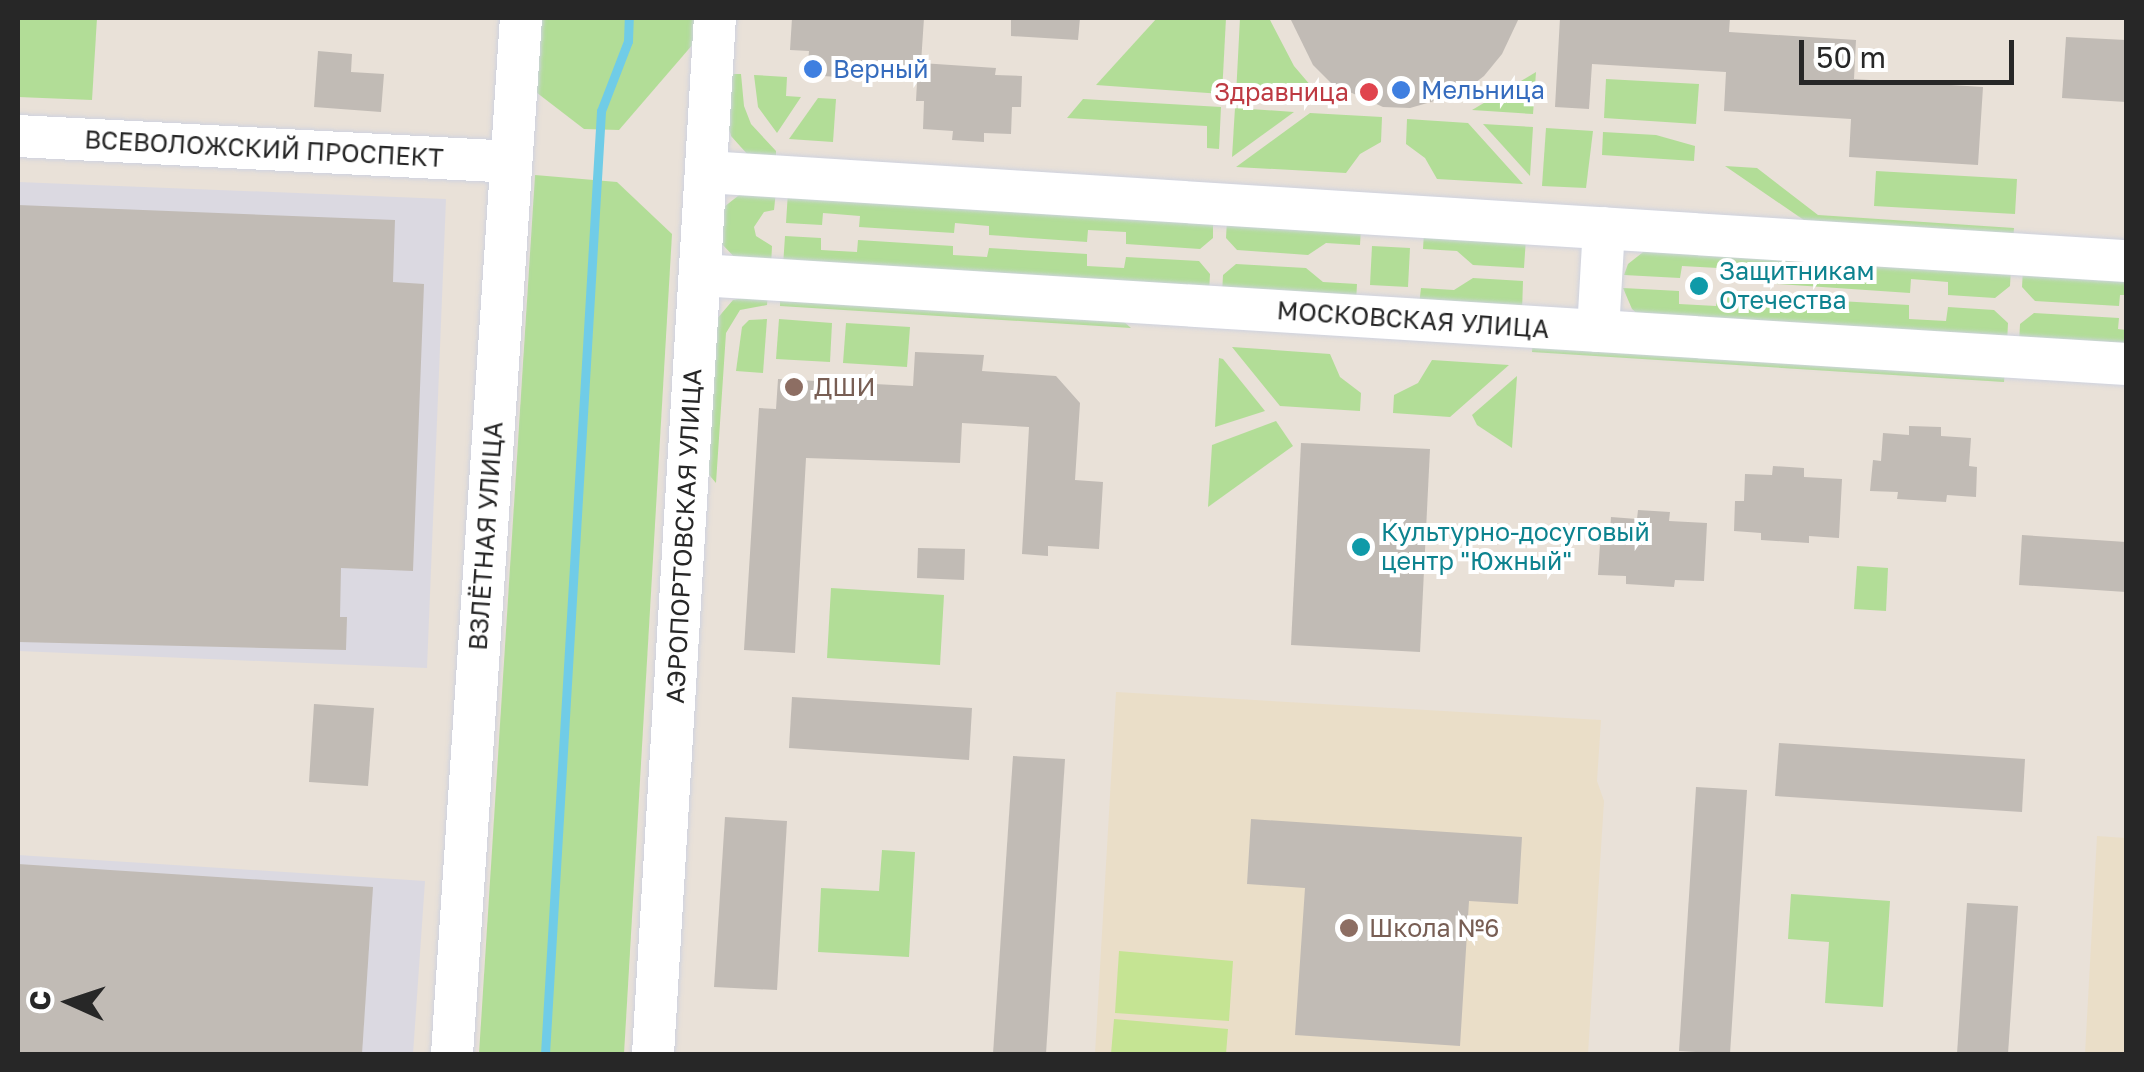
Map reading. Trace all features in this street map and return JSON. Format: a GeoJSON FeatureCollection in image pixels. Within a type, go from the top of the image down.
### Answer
{"type":"FeatureCollection","features":[{"type":"Feature","properties":{"kind":"street","name":"ВЗЛЁТНАЯ УЛИЦА"},"geometry":{"type":"LineString","coordinates":[[452,1054],[521,18]]}},
{"type":"Feature","properties":{"kind":"street","name":"АЭРОПОРТОВСКАЯ УЛИЦА"},"geometry":{"type":"LineString","coordinates":[[654,1054],[716,18]]}},
{"type":"Feature","properties":{"kind":"street","name":"ВСЕВОЛОЖСКИЙ ПРОСПЕКТ"},"geometry":{"type":"LineString","coordinates":[[18,136],[510,162]]}},
{"type":"Feature","properties":{"kind":"street"},"geometry":{"type":"LineString","coordinates":[[706,172],[2126,261]]}},
{"type":"Feature","properties":{"kind":"street"},"geometry":{"type":"LineString","coordinates":[[1598,331],[1604,228]]}},
{"type":"Feature","properties":{"kind":"street","name":"МОСКОВСКАЯ УЛИЦА"},"geometry":{"type":"LineString","coordinates":[[700,275],[2126,364]]}},
{"type":"Feature","properties":{"kind":"shaded area"},"geometry":{"type":"Polygon","coordinates":[[[18,182],[446,199],[427,668],[18,651],[18,182]]]}},
{"type":"Feature","properties":{"kind":"shaded area","name":"Школа №6"},"geometry":{"type":"Polygon","coordinates":[[[1116,692],[1601,720],[1597,781],[1604,801],[1588,1054],[1095,1054],[1116,692]]]}},
{"type":"Feature","properties":{"kind":"shaded area"},"geometry":{"type":"Polygon","coordinates":[[[2097,836],[2126,838],[2126,1054],[2085,1054],[2097,836]]]}},
{"type":"Feature","properties":{"kind":"shaded area"},"geometry":{"type":"Polygon","coordinates":[[[18,855],[425,881],[413,1054],[18,1054],[18,855]]]}},
{"type":"Feature","properties":{"kind":"green space"},"geometry":{"type":"Polygon","coordinates":[[[18,18],[97,18],[92,100],[18,97],[18,18]]]}},
{"type":"Feature","properties":{"kind":"green space"},"geometry":{"type":"Polygon","coordinates":[[[538,18],[696,18],[694,43],[619,130],[584,129],[532,89],[538,18]]]}},
{"type":"Feature","properties":{"kind":"green space"},"geometry":{"type":"Polygon","coordinates":[[[1157,18],[1226,18],[1222,94],[1096,85],[1157,18]]]}},
{"type":"Feature","properties":{"kind":"green space"},"geometry":{"type":"Polygon","coordinates":[[[1240,18],[1269,18],[1294,66],[1323,100],[1236,95],[1240,18]]]}},
{"type":"Feature","properties":{"kind":"green space"},"geometry":{"type":"Polygon","coordinates":[[[1536,72],[1533,114],[1472,110],[1536,72]]]}},
{"type":"Feature","properties":{"kind":"green space"},"geometry":{"type":"Polygon","coordinates":[[[729,74],[741,74],[744,106],[751,124],[776,151],[776,163],[749,156],[731,136],[727,122],[729,74]]]}},
{"type":"Feature","properties":{"kind":"green space"},"geometry":{"type":"Polygon","coordinates":[[[754,75],[787,77],[786,96],[801,97],[777,133],[758,107],[754,75]]]}},
{"type":"Feature","properties":{"kind":"green space"},"geometry":{"type":"Polygon","coordinates":[[[1606,79],[1699,84],[1696,124],[1604,118],[1606,79]]]}},
{"type":"Feature","properties":{"kind":"green space"},"geometry":{"type":"Polygon","coordinates":[[[818,98],[836,99],[833,142],[789,139],[818,98]]]}},
{"type":"Feature","properties":{"kind":"green space"},"geometry":{"type":"Polygon","coordinates":[[[1083,99],[1221,107],[1219,149],[1207,148],[1207,126],[1067,118],[1083,99]]]}},
{"type":"Feature","properties":{"kind":"green space"},"geometry":{"type":"Polygon","coordinates":[[[1235,108],[1294,112],[1232,157],[1235,108]]]}},
{"type":"Feature","properties":{"kind":"green space"},"geometry":{"type":"Polygon","coordinates":[[[1310,113],[1382,117],[1381,142],[1360,154],[1346,173],[1236,167],[1310,113]]]}},
{"type":"Feature","properties":{"kind":"green space"},"geometry":{"type":"Polygon","coordinates":[[[1407,119],[1468,123],[1523,184],[1437,179],[1425,158],[1406,144],[1407,119]]]}},
{"type":"Feature","properties":{"kind":"green space"},"geometry":{"type":"Polygon","coordinates":[[[1483,124],[1533,127],[1530,176],[1483,124]]]}},
{"type":"Feature","properties":{"kind":"green space"},"geometry":{"type":"Polygon","coordinates":[[[1546,128],[1593,131],[1586,188],[1542,186],[1546,128]]]}},
{"type":"Feature","properties":{"kind":"green space"},"geometry":{"type":"Polygon","coordinates":[[[1603,132],[1656,135],[1695,146],[1694,161],[1602,155],[1603,132]]]}},
{"type":"Feature","properties":{"kind":"green space"},"geometry":{"type":"Polygon","coordinates":[[[1725,166],[1757,168],[1818,215],[2014,228],[2013,240],[1814,227],[1725,166]]]}},
{"type":"Feature","properties":{"kind":"green space"},"geometry":{"type":"Polygon","coordinates":[[[1876,171],[2017,179],[2015,214],[1874,206],[1876,171]]]}},
{"type":"Feature","properties":{"kind":"green space"},"geometry":{"type":"Polygon","coordinates":[[[535,175],[617,182],[672,234],[624,1054],[479,1054],[535,175]]]}},
{"type":"Feature","properties":{"kind":"green space"},"geometry":{"type":"Polygon","coordinates":[[[776,191],[774,210],[764,212],[754,227],[756,236],[772,246],[771,266],[738,261],[721,243],[724,207],[743,192],[776,191]]]}},
{"type":"Feature","properties":{"kind":"green space"},"geometry":{"type":"Polygon","coordinates":[[[788,192],[1213,219],[1213,238],[1200,249],[1126,244],[1126,232],[1088,230],[1087,242],[989,235],[989,226],[955,223],[954,233],[859,227],[860,216],[823,213],[822,225],[786,223],[788,192]]]}},
{"type":"Feature","properties":{"kind":"green space"},"geometry":{"type":"Polygon","coordinates":[[[1227,220],[1361,228],[1360,245],[1326,243],[1308,255],[1237,250],[1226,238],[1227,220]]]}},
{"type":"Feature","properties":{"kind":"green space"},"geometry":{"type":"Polygon","coordinates":[[[1424,232],[1526,238],[1524,268],[1473,265],[1457,251],[1423,249],[1424,232]]]}},
{"type":"Feature","properties":{"kind":"green space"},"geometry":{"type":"Polygon","coordinates":[[[785,236],[821,238],[821,250],[857,252],[858,240],[953,246],[953,255],[987,257],[989,248],[1087,254],[1087,266],[1124,268],[1126,257],[1199,261],[1210,274],[1209,293],[783,266],[785,236]]]}},
{"type":"Feature","properties":{"kind":"green space"},"geometry":{"type":"Polygon","coordinates":[[[1372,246],[1410,248],[1408,287],[1370,285],[1372,246]]]}},
{"type":"Feature","properties":{"kind":"green space"},"geometry":{"type":"Polygon","coordinates":[[[1647,249],[2011,268],[2010,286],[1995,298],[1948,295],[1948,282],[1911,279],[1910,293],[1718,280],[1718,268],[1682,266],[1680,278],[1624,275],[1628,264],[1647,249]]]}},
{"type":"Feature","properties":{"kind":"green space"},"geometry":{"type":"Polygon","coordinates":[[[1236,264],[1306,268],[1323,282],[1357,284],[1356,302],[1222,294],[1223,275],[1236,264]]]}},
{"type":"Feature","properties":{"kind":"green space"},"geometry":{"type":"Polygon","coordinates":[[[2023,269],[2126,275],[2126,295],[2120,295],[2119,306],[2035,301],[2022,287],[2023,269]]]}},
{"type":"Feature","properties":{"kind":"green space"},"geometry":{"type":"Polygon","coordinates":[[[1473,278],[1523,281],[1522,312],[1419,305],[1421,288],[1454,290],[1473,278]]]}},
{"type":"Feature","properties":{"kind":"green space"},"geometry":{"type":"Polygon","coordinates":[[[1623,288],[1679,291],[1679,304],[1716,306],[1718,294],[1909,305],[1909,319],[1946,321],[1948,307],[1994,310],[2008,323],[2007,343],[1641,317],[1632,309],[1623,288]]]}},
{"type":"Feature","properties":{"kind":"green space"},"geometry":{"type":"Polygon","coordinates":[[[768,293],[767,305],[740,310],[726,333],[716,483],[705,470],[716,320],[733,300],[768,293]]]}},
{"type":"Feature","properties":{"kind":"green space"},"geometry":{"type":"Polygon","coordinates":[[[780,294],[1122,320],[1131,328],[780,306],[780,294]]]}},
{"type":"Feature","properties":{"kind":"green space"},"geometry":{"type":"Polygon","coordinates":[[[2034,313],[2119,318],[2118,329],[2126,330],[2126,350],[2019,344],[2020,324],[2034,313]]]}},
{"type":"Feature","properties":{"kind":"green space"},"geometry":{"type":"Polygon","coordinates":[[[767,319],[763,373],[736,371],[742,327],[749,320],[767,319]]]}},
{"type":"Feature","properties":{"kind":"green space"},"geometry":{"type":"Polygon","coordinates":[[[779,319],[832,323],[830,362],[776,359],[779,319]]]}},
{"type":"Feature","properties":{"kind":"green space"},"geometry":{"type":"Polygon","coordinates":[[[846,323],[910,327],[907,367],[843,363],[846,323]]]}},
{"type":"Feature","properties":{"kind":"green space"},"geometry":{"type":"Polygon","coordinates":[[[1533,341],[2005,370],[2004,382],[1532,352],[1533,341]]]}},
{"type":"Feature","properties":{"kind":"green space"},"geometry":{"type":"Polygon","coordinates":[[[1232,347],[1330,354],[1340,377],[1361,393],[1360,411],[1280,406],[1232,347]]]}},
{"type":"Feature","properties":{"kind":"green space"},"geometry":{"type":"Polygon","coordinates":[[[1219,358],[1223,359],[1265,411],[1215,427],[1219,358]]]}},
{"type":"Feature","properties":{"kind":"green space"},"geometry":{"type":"Polygon","coordinates":[[[1432,360],[1509,365],[1450,417],[1393,413],[1394,395],[1418,383],[1432,360]]]}},
{"type":"Feature","properties":{"kind":"green space"},"geometry":{"type":"Polygon","coordinates":[[[1517,376],[1512,448],[1477,425],[1472,415],[1517,376]]]}},
{"type":"Feature","properties":{"kind":"green space"},"geometry":{"type":"Polygon","coordinates":[[[1276,421],[1293,446],[1208,507],[1212,445],[1276,421]]]}},
{"type":"Feature","properties":{"kind":"green space"},"geometry":{"type":"Polygon","coordinates":[[[1857,566],[1888,568],[1886,611],[1854,609],[1857,566]]]}},
{"type":"Feature","properties":{"kind":"green space"},"geometry":{"type":"Polygon","coordinates":[[[831,588],[944,595],[940,665],[827,658],[831,588]]]}},
{"type":"Feature","properties":{"kind":"green space"},"geometry":{"type":"Polygon","coordinates":[[[882,850],[915,852],[909,957],[818,952],[821,888],[879,891],[882,850]]]}},
{"type":"Feature","properties":{"kind":"green space"},"geometry":{"type":"Polygon","coordinates":[[[1791,894],[1890,901],[1883,1007],[1825,1003],[1829,942],[1788,939],[1791,894]]]}},
{"type":"Feature","properties":{"kind":"green space"},"geometry":{"type":"Polygon","coordinates":[[[1119,951],[1233,961],[1229,1021],[1115,1013],[1119,951]]]}},
{"type":"Feature","properties":{"kind":"green space"},"geometry":{"type":"Polygon","coordinates":[[[1114,1019],[1228,1029],[1226,1054],[1111,1054],[1114,1019]]]}},
{"type":"Feature","properties":{"kind":"building"},"geometry":{"type":"Polygon","coordinates":[[[792,18],[924,18],[921,63],[996,68],[995,75],[1022,76],[1021,107],[1012,107],[1011,134],[984,133],[984,142],[952,140],[953,131],[923,129],[924,101],[916,101],[917,82],[807,75],[809,51],[790,50],[792,18]]]}},
{"type":"Feature","properties":{"kind":"building"},"geometry":{"type":"Polygon","coordinates":[[[1011,18],[1080,18],[1078,40],[1011,36],[1011,18]]]}},
{"type":"Feature","properties":{"kind":"building"},"geometry":{"type":"Polygon","coordinates":[[[1290,18],[1519,18],[1502,54],[1484,76],[1462,93],[1410,108],[1383,107],[1332,84],[1313,65],[1290,18]]]}},
{"type":"Feature","properties":{"kind":"building"},"geometry":{"type":"Polygon","coordinates":[[[1560,18],[1730,18],[1729,32],[1856,40],[1854,79],[1983,87],[1978,165],[1849,157],[1851,119],[1724,111],[1726,72],[1592,64],[1589,109],[1555,107],[1560,18]]]}},
{"type":"Feature","properties":{"kind":"building"},"geometry":{"type":"Polygon","coordinates":[[[2066,37],[2126,40],[2126,102],[2062,98],[2066,37]]]}},
{"type":"Feature","properties":{"kind":"building"},"geometry":{"type":"Polygon","coordinates":[[[318,51],[352,54],[351,72],[384,74],[381,112],[314,107],[318,51]]]}},
{"type":"Feature","properties":{"kind":"building"},"geometry":{"type":"Polygon","coordinates":[[[18,205],[395,220],[393,282],[424,284],[413,571],[341,568],[340,617],[347,617],[346,650],[18,642],[18,205]]]}},
{"type":"Feature","properties":{"kind":"building"},"geometry":{"type":"Polygon","coordinates":[[[915,352],[984,355],[982,371],[1056,376],[1080,403],[1075,480],[1103,482],[1099,549],[1048,546],[1048,556],[1022,554],[1029,427],[962,423],[960,463],[806,458],[795,653],[744,650],[759,408],[776,409],[778,379],[913,386],[915,352]]]}},
{"type":"Feature","properties":{"kind":"building"},"geometry":{"type":"Polygon","coordinates":[[[1909,426],[1941,427],[1941,436],[1971,438],[1969,466],[1977,467],[1976,497],[1947,495],[1946,502],[1897,499],[1898,492],[1870,491],[1873,460],[1881,461],[1883,433],[1909,435],[1909,426]]]}},
{"type":"Feature","properties":{"kind":"building","name":"Культурно-досуговый центр \"Южный\""},"geometry":{"type":"Polygon","coordinates":[[[1301,443],[1430,449],[1420,652],[1291,645],[1301,443]]]}},
{"type":"Feature","properties":{"kind":"building"},"geometry":{"type":"Polygon","coordinates":[[[1773,466],[1804,468],[1804,477],[1842,479],[1839,538],[1809,536],[1809,543],[1761,540],[1761,533],[1734,531],[1735,501],[1744,501],[1745,474],[1772,475],[1773,466]]]}},
{"type":"Feature","properties":{"kind":"building"},"geometry":{"type":"Polygon","coordinates":[[[1638,510],[1670,512],[1669,521],[1707,523],[1704,581],[1675,580],[1674,587],[1626,584],[1626,576],[1598,575],[1600,544],[1609,545],[1611,517],[1637,519],[1638,510]]]}},
{"type":"Feature","properties":{"kind":"building"},"geometry":{"type":"Polygon","coordinates":[[[2022,535],[2126,542],[2126,592],[2019,585],[2022,535]]]}},
{"type":"Feature","properties":{"kind":"building"},"geometry":{"type":"Polygon","coordinates":[[[918,548],[965,549],[964,580],[917,578],[918,548]]]}},
{"type":"Feature","properties":{"kind":"building"},"geometry":{"type":"Polygon","coordinates":[[[792,697],[972,708],[969,760],[789,748],[792,697]]]}},
{"type":"Feature","properties":{"kind":"building"},"geometry":{"type":"Polygon","coordinates":[[[314,704],[374,708],[368,786],[309,782],[314,704]]]}},
{"type":"Feature","properties":{"kind":"building"},"geometry":{"type":"Polygon","coordinates":[[[1779,743],[2025,759],[2022,812],[1775,796],[1779,743]]]}},
{"type":"Feature","properties":{"kind":"building"},"geometry":{"type":"Polygon","coordinates":[[[1013,756],[1065,759],[1046,1054],[993,1054],[1013,756]]]}},
{"type":"Feature","properties":{"kind":"building"},"geometry":{"type":"Polygon","coordinates":[[[1696,787],[1747,790],[1730,1054],[1679,1051],[1696,787]]]}},
{"type":"Feature","properties":{"kind":"building"},"geometry":{"type":"Polygon","coordinates":[[[725,817],[787,821],[777,990],[714,987],[725,817]]]}},
{"type":"Feature","properties":{"kind":"building"},"geometry":{"type":"Polygon","coordinates":[[[1251,819],[1522,837],[1518,904],[1469,901],[1460,1046],[1295,1035],[1305,888],[1247,884],[1251,819]]]}},
{"type":"Feature","properties":{"kind":"building"},"geometry":{"type":"Polygon","coordinates":[[[18,864],[373,887],[362,1054],[18,1054],[18,864]]]}},
{"type":"Feature","properties":{"kind":"building"},"geometry":{"type":"Polygon","coordinates":[[[1967,903],[2018,906],[2008,1054],[1957,1054],[1967,903]]]}},
{"type":"Feature","properties":{"kind":"waterway"},"geometry":{"type":"LineString","coordinates":[[545,1054],[601,111],[628,41],[629,18]]}},
{"type":"Feature","properties":{"kind":"place","name":"Верный"},"geometry":{"type":"Point","coordinates":[813,69]}},
{"type":"Feature","properties":{"kind":"place","name":"Мельница"},"geometry":{"type":"Point","coordinates":[1401,90]}},
{"type":"Feature","properties":{"kind":"place","name":"Здравница"},"geometry":{"type":"Point","coordinates":[1369,92]}},
{"type":"Feature","properties":{"kind":"place","name":"Защитникам Отечества"},"geometry":{"type":"Point","coordinates":[1699,286]}},
{"type":"Feature","properties":{"kind":"place","name":"ДШИ"},"geometry":{"type":"Point","coordinates":[794,387]}},
{"type":"Feature","properties":{"kind":"place","name":"Культурно-досуговый центр \"Южный\""},"geometry":{"type":"Point","coordinates":[1361,547]}},
{"type":"Feature","properties":{"kind":"place","name":"Школа №6"},"geometry":{"type":"Point","coordinates":[1349,928]}}]}
